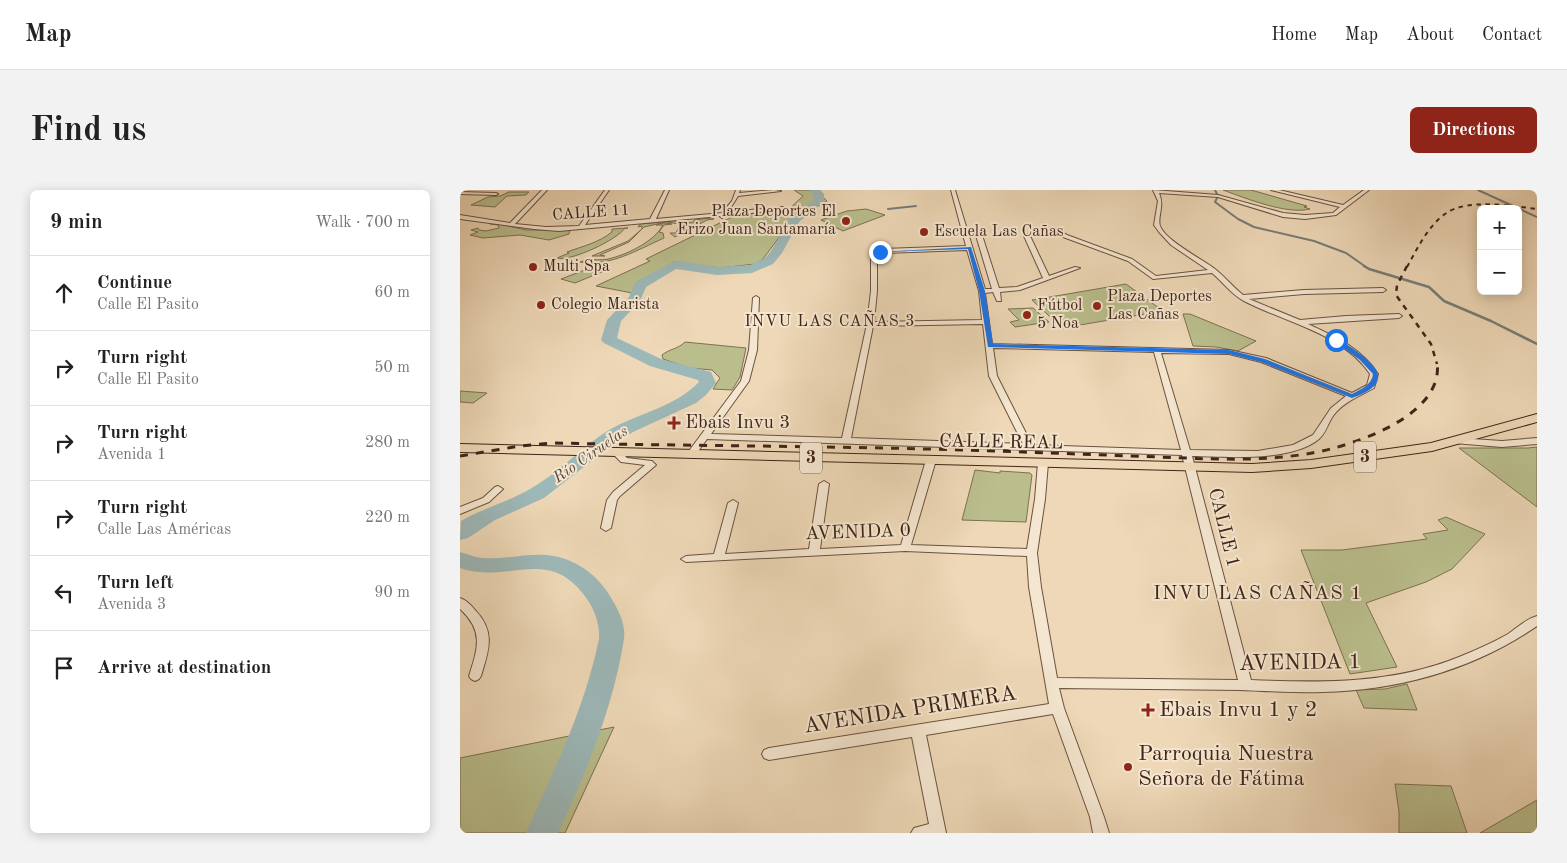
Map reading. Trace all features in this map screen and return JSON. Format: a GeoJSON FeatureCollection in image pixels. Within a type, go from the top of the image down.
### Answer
{"type":"FeatureCollection","features":[{"type":"Feature","properties":{"kind":"main road","name":"CALLE REAL"},"geometry":{"type":"LineString","coordinates":[[460,448],[691,456],[1043,463],[1188,460],[1252,468],[1311,464],[1432,447],[1537,418]]}},
{"type":"Feature","properties":{"kind":"street"},"geometry":{"type":"LineString","coordinates":[[512,224],[545,190]]}},
{"type":"Feature","properties":{"kind":"street"},"geometry":{"type":"LineString","coordinates":[[581,227],[607,190]]}},
{"type":"Feature","properties":{"kind":"street"},"geometry":{"type":"LineString","coordinates":[[652,221],[667,190]]}},
{"type":"Feature","properties":{"kind":"street"},"geometry":{"type":"LineString","coordinates":[[953,190],[982,291],[993,376],[1029,447]]}},
{"type":"Feature","properties":{"kind":"street"},"geometry":{"type":"LineString","coordinates":[[706,436],[1029,447],[1188,460],[1302,445],[1318,435],[1331,412],[1352,396],[1371,386],[1376,374],[1372,366],[1336,340],[1301,322],[1242,297],[1214,271],[1160,231],[1157,225],[1160,201],[1155,190],[1223,197],[1292,216],[1321,216],[1334,214],[1367,190]]}},
{"type":"Feature","properties":{"kind":"street"},"geometry":{"type":"LineString","coordinates":[[1273,190],[1345,207]]}},
{"type":"Feature","properties":{"kind":"street"},"geometry":{"type":"LineString","coordinates":[[722,216],[738,192],[779,191]]}},
{"type":"Feature","properties":{"kind":"street"},"geometry":{"type":"LineString","coordinates":[[460,193],[496,194]]}},
{"type":"Feature","properties":{"kind":"street","name":"CALLE 11"},"geometry":{"type":"LineString","coordinates":[[460,217],[491,219],[542,229],[722,216],[783,209]]}},
{"type":"Feature","properties":{"kind":"street"},"geometry":{"type":"LineString","coordinates":[[1052,229],[1065,236],[1130,260],[1155,278],[1214,271]]}},
{"type":"Feature","properties":{"kind":"street"},"geometry":{"type":"LineString","coordinates":[[978,232],[999,300]]}},
{"type":"Feature","properties":{"kind":"street"},"geometry":{"type":"LineString","coordinates":[[1027,236],[1047,279]]}},
{"type":"Feature","properties":{"kind":"street"},"geometry":{"type":"LineString","coordinates":[[846,441],[870,324],[874,291],[874,256],[877,253],[970,248]]}},
{"type":"Feature","properties":{"kind":"street"},"geometry":{"type":"LineString","coordinates":[[972,256],[985,255]]}},
{"type":"Feature","properties":{"kind":"street"},"geometry":{"type":"LineString","coordinates":[[982,291],[1018,289],[1078,268]]}},
{"type":"Feature","properties":{"kind":"street"},"geometry":{"type":"LineString","coordinates":[[1242,297],[1304,292],[1383,290]]}},
{"type":"Feature","properties":{"kind":"street"},"geometry":{"type":"LineString","coordinates":[[691,456],[733,400],[747,376],[753,350],[756,298]]}},
{"type":"Feature","properties":{"kind":"street"},"geometry":{"type":"LineString","coordinates":[[1301,322],[1399,316]]}},
{"type":"Feature","properties":{"kind":"street"},"geometry":{"type":"LineString","coordinates":[[870,324],[987,322]]}},
{"type":"Feature","properties":{"kind":"street"},"geometry":{"type":"LineString","coordinates":[[990,346],[1207,350],[1242,354],[1263,360],[1352,396]]}},
{"type":"Feature","properties":{"kind":"street","name":"CALLE 1"},"geometry":{"type":"LineString","coordinates":[[1157,350],[1188,460],[1246,685]]}},
{"type":"Feature","properties":{"kind":"street"},"geometry":{"type":"LineString","coordinates":[[1457,441],[1502,444],[1537,441]]}},
{"type":"Feature","properties":{"kind":"street"},"geometry":{"type":"LineString","coordinates":[[606,528],[612,500],[616,494],[651,465],[649,462],[624,460],[616,453]]}},
{"type":"Feature","properties":{"kind":"street"},"geometry":{"type":"LineString","coordinates":[[905,548],[931,460]]}},
{"type":"Feature","properties":{"kind":"street"},"geometry":{"type":"LineString","coordinates":[[1043,463],[1032,553],[1035,587],[1057,708],[1097,817],[1101,833]]}},
{"type":"Feature","properties":{"kind":"street"},"geometry":{"type":"LineString","coordinates":[[814,552],[824,484]]}},
{"type":"Feature","properties":{"kind":"street"},"geometry":{"type":"LineString","coordinates":[[460,510],[486,500],[498,489]]}},
{"type":"Feature","properties":{"kind":"street"},"geometry":{"type":"LineString","coordinates":[[719,557],[733,503]]}},
{"type":"Feature","properties":{"kind":"street","name":"AVENIDA 0"},"geometry":{"type":"LineString","coordinates":[[686,559],[905,548],[1032,553]]}},
{"type":"Feature","properties":{"kind":"street"},"geometry":{"type":"LineString","coordinates":[[460,602],[476,616],[482,626],[485,637],[484,648],[475,676]]}},
{"type":"Feature","properties":{"kind":"street","name":"AVENIDA 1"},"geometry":{"type":"LineString","coordinates":[[1051,683],[1325,687],[1408,678],[1487,652],[1514,637],[1537,620]]}},
{"type":"Feature","properties":{"kind":"street","name":"AVENIDA PRIMERA"},"geometry":{"type":"LineString","coordinates":[[769,754],[1057,708]]}},
{"type":"Feature","properties":{"kind":"street"},"geometry":{"type":"LineString","coordinates":[[918,731],[938,831],[919,833]]}},
{"type":"Feature","properties":{"kind":"green space"},"geometry":{"type":"Polygon","coordinates":[[[794,190],[816,190],[827,201],[803,214],[797,213],[763,259],[755,264],[720,268],[674,262],[636,286],[632,293],[596,286],[650,261],[646,259],[734,216],[775,211],[791,213],[787,211],[803,196],[794,190]]]}},
{"type":"Feature","properties":{"kind":"green space"},"geometry":{"type":"Polygon","coordinates":[[[1223,190],[1251,190],[1307,206],[1304,207],[1310,209],[1290,210],[1278,208],[1223,190]]]}},
{"type":"Feature","properties":{"kind":"green space"},"geometry":{"type":"Polygon","coordinates":[[[509,192],[529,192],[526,195],[507,196],[495,207],[471,205],[488,197],[500,196],[509,192]]]}},
{"type":"Feature","properties":{"kind":"green space","name":"Plaza Deportes El Erizo Juan Santamaría"},"geometry":{"type":"Polygon","coordinates":[[[866,209],[885,215],[843,231],[821,220],[847,211],[866,209]]]}},
{"type":"Feature","properties":{"kind":"green space"},"geometry":{"type":"Polygon","coordinates":[[[714,219],[707,220],[675,237],[670,233],[676,233],[680,224],[666,222],[642,229],[642,226],[638,227],[640,224],[684,220],[683,223],[694,222],[694,220],[714,219]]]}},
{"type":"Feature","properties":{"kind":"green space"},"geometry":{"type":"Polygon","coordinates":[[[495,223],[526,230],[570,230],[569,234],[549,240],[520,235],[483,238],[470,235],[478,232],[471,230],[478,228],[479,230],[486,231],[499,228],[498,225],[490,224],[495,223]]]}},
{"type":"Feature","properties":{"kind":"green space"},"geometry":{"type":"Polygon","coordinates":[[[672,224],[664,225],[659,232],[663,233],[664,238],[644,248],[613,260],[591,263],[580,262],[608,259],[631,251],[653,237],[663,225],[656,225],[672,224]]]}},
{"type":"Feature","properties":{"kind":"green space"},"geometry":{"type":"Polygon","coordinates":[[[625,228],[613,238],[593,249],[572,257],[557,258],[569,253],[567,252],[601,239],[612,232],[612,229],[625,228]]]}},
{"type":"Feature","properties":{"kind":"green space"},"geometry":{"type":"Polygon","coordinates":[[[642,229],[629,242],[600,255],[605,256],[592,256],[628,241],[642,229]]]}},
{"type":"Feature","properties":{"kind":"green space"},"geometry":{"type":"Polygon","coordinates":[[[590,268],[604,271],[575,283],[561,279],[590,268]]]}},
{"type":"Feature","properties":{"kind":"green space","name":"Plaza Deportes Las Cañas"},"geometry":{"type":"Polygon","coordinates":[[[1126,284],[1163,311],[1062,328],[1032,300],[1126,284]]]}},
{"type":"Feature","properties":{"kind":"green space","name":"Fútbol 5 Noa"},"geometry":{"type":"Polygon","coordinates":[[[1033,308],[1049,322],[1015,327],[1010,322],[1019,320],[1008,309],[1033,308]]]}},
{"type":"Feature","properties":{"kind":"green space"},"geometry":{"type":"Polygon","coordinates":[[[1183,314],[1190,314],[1256,341],[1238,351],[1216,347],[1193,346],[1183,314]]]}},
{"type":"Feature","properties":{"kind":"green space"},"geometry":{"type":"Polygon","coordinates":[[[685,342],[746,348],[740,377],[732,390],[713,389],[720,378],[712,370],[690,368],[663,359],[662,355],[685,342]]]}},
{"type":"Feature","properties":{"kind":"green space"},"geometry":{"type":"Polygon","coordinates":[[[460,391],[487,393],[473,403],[460,402],[460,391]]]}},
{"type":"Feature","properties":{"kind":"green space"},"geometry":{"type":"Polygon","coordinates":[[[1537,447],[1537,507],[1459,448],[1528,448],[1537,447]]]}},
{"type":"Feature","properties":{"kind":"green space"},"geometry":{"type":"Polygon","coordinates":[[[975,470],[1000,473],[1000,471],[1030,473],[1032,475],[1026,522],[962,520],[975,470]]]}},
{"type":"Feature","properties":{"kind":"green space"},"geometry":{"type":"Polygon","coordinates":[[[1446,517],[1485,534],[1452,569],[1426,582],[1366,603],[1397,667],[1350,674],[1301,550],[1342,550],[1427,539],[1423,534],[1448,530],[1438,520],[1446,517]]]}},
{"type":"Feature","properties":{"kind":"green space"},"geometry":{"type":"Polygon","coordinates":[[[1407,684],[1417,710],[1364,708],[1356,690],[1385,689],[1407,684]]]}},
{"type":"Feature","properties":{"kind":"green space"},"geometry":{"type":"Polygon","coordinates":[[[614,727],[565,833],[460,833],[460,758],[614,727]]]}},
{"type":"Feature","properties":{"kind":"green space"},"geometry":{"type":"Polygon","coordinates":[[[1395,784],[1451,786],[1467,833],[1399,833],[1399,812],[1395,784]]]}},
{"type":"Feature","properties":{"kind":"green space"},"geometry":{"type":"Polygon","coordinates":[[[1537,800],[1537,833],[1480,833],[1537,800]]]}},
{"type":"Feature","properties":{"kind":"waterway","name":"Río Ciruelas"},"geometry":{"type":"LineString","coordinates":[[460,533],[478,520],[537,494],[558,480],[616,434],[678,406],[700,391],[708,383],[705,376],[656,362],[609,340],[614,320],[635,298],[640,285],[673,266],[682,265],[717,271],[752,269],[769,261],[776,253],[794,220],[819,201],[819,194],[814,190]]}},
{"type":"Feature","properties":{"kind":"waterway"},"geometry":{"type":"LineString","coordinates":[[1215,190],[1218,196],[1215,202],[1238,219],[1254,227],[1314,241],[1346,253],[1366,267]]}},
{"type":"Feature","properties":{"kind":"waterway"},"geometry":{"type":"LineString","coordinates":[[1478,190],[1537,217]]}},
{"type":"Feature","properties":{"kind":"waterway"},"geometry":{"type":"LineString","coordinates":[[888,209],[916,206]]}},
{"type":"Feature","properties":{"kind":"waterway"},"geometry":{"type":"LineString","coordinates":[[1364,266],[1429,287],[1444,301],[1491,321],[1537,344]]}},
{"type":"Feature","properties":{"kind":"waterway","name":"Río Ciruelas"},"geometry":{"type":"LineString","coordinates":[[460,559],[480,565],[531,561],[557,563],[589,585],[605,608],[611,624],[611,643],[588,728],[571,771],[542,833]]}},
{"type":"Feature","properties":{"kind":"railway"},"geometry":{"type":"LineString","coordinates":[[1407,267],[1423,238],[1433,225],[1454,209],[1490,204],[1537,209]]}},
{"type":"Feature","properties":{"kind":"railway"},"geometry":{"type":"LineString","coordinates":[[1407,266],[1397,285],[1396,295],[1431,344],[1437,364]]}},
{"type":"Feature","properties":{"kind":"railway"},"geometry":{"type":"LineString","coordinates":[[460,456],[520,446],[553,443],[941,449],[1217,459],[1274,458],[1329,449],[1350,443],[1392,425],[1412,413],[1426,398],[1436,381],[1437,364]]}},
{"type":"Feature","properties":{"kind":"place","name":"Plaza Deportes El Erizo Juan Santamaría"},"geometry":{"type":"Point","coordinates":[846,221]}},
{"type":"Feature","properties":{"kind":"place","name":"Escuela Las Cañas"},"geometry":{"type":"Point","coordinates":[924,232]}},
{"type":"Feature","properties":{"kind":"place","name":"Multi Spa"},"geometry":{"type":"Point","coordinates":[533,267]}},
{"type":"Feature","properties":{"kind":"place","name":"Colegio Marista"},"geometry":{"type":"Point","coordinates":[541,305]}},
{"type":"Feature","properties":{"kind":"place","name":"Plaza Deportes Las Cañas"},"geometry":{"type":"Point","coordinates":[1097,306]}},
{"type":"Feature","properties":{"kind":"place","name":"Fútbol 5 Noa"},"geometry":{"type":"Point","coordinates":[1027,315]}},
{"type":"Feature","properties":{"kind":"place","name":"Ebais Invu 3"},"geometry":{"type":"Point","coordinates":[674,423]}},
{"type":"Feature","properties":{"kind":"place","name":"Ebais Invu 1 y 2"},"geometry":{"type":"Point","coordinates":[1148,710]}},
{"type":"Feature","properties":{"kind":"place","name":"Parroquia Nuestra Señora de Fátima"},"geometry":{"type":"Point","coordinates":[1128,767]}},
{"type":"Feature","properties":{"kind":"district","name":"INVU LAS CAÑAS 3"},"geometry":{"type":"Point","coordinates":[830,322]}},
{"type":"Feature","properties":{"kind":"district","name":"INVU LAS CAÑAS 1"},"geometry":{"type":"Point","coordinates":[1258,594]}},
{"type":"Feature","properties":{"kind":"route"},"geometry":{"type":"LineString","coordinates":[[880,252],[970,248],[982,291],[990,346],[1229,352],[1263,360],[1352,396],[1371,386],[1376,374],[1372,366],[1336,340]]}}]}
